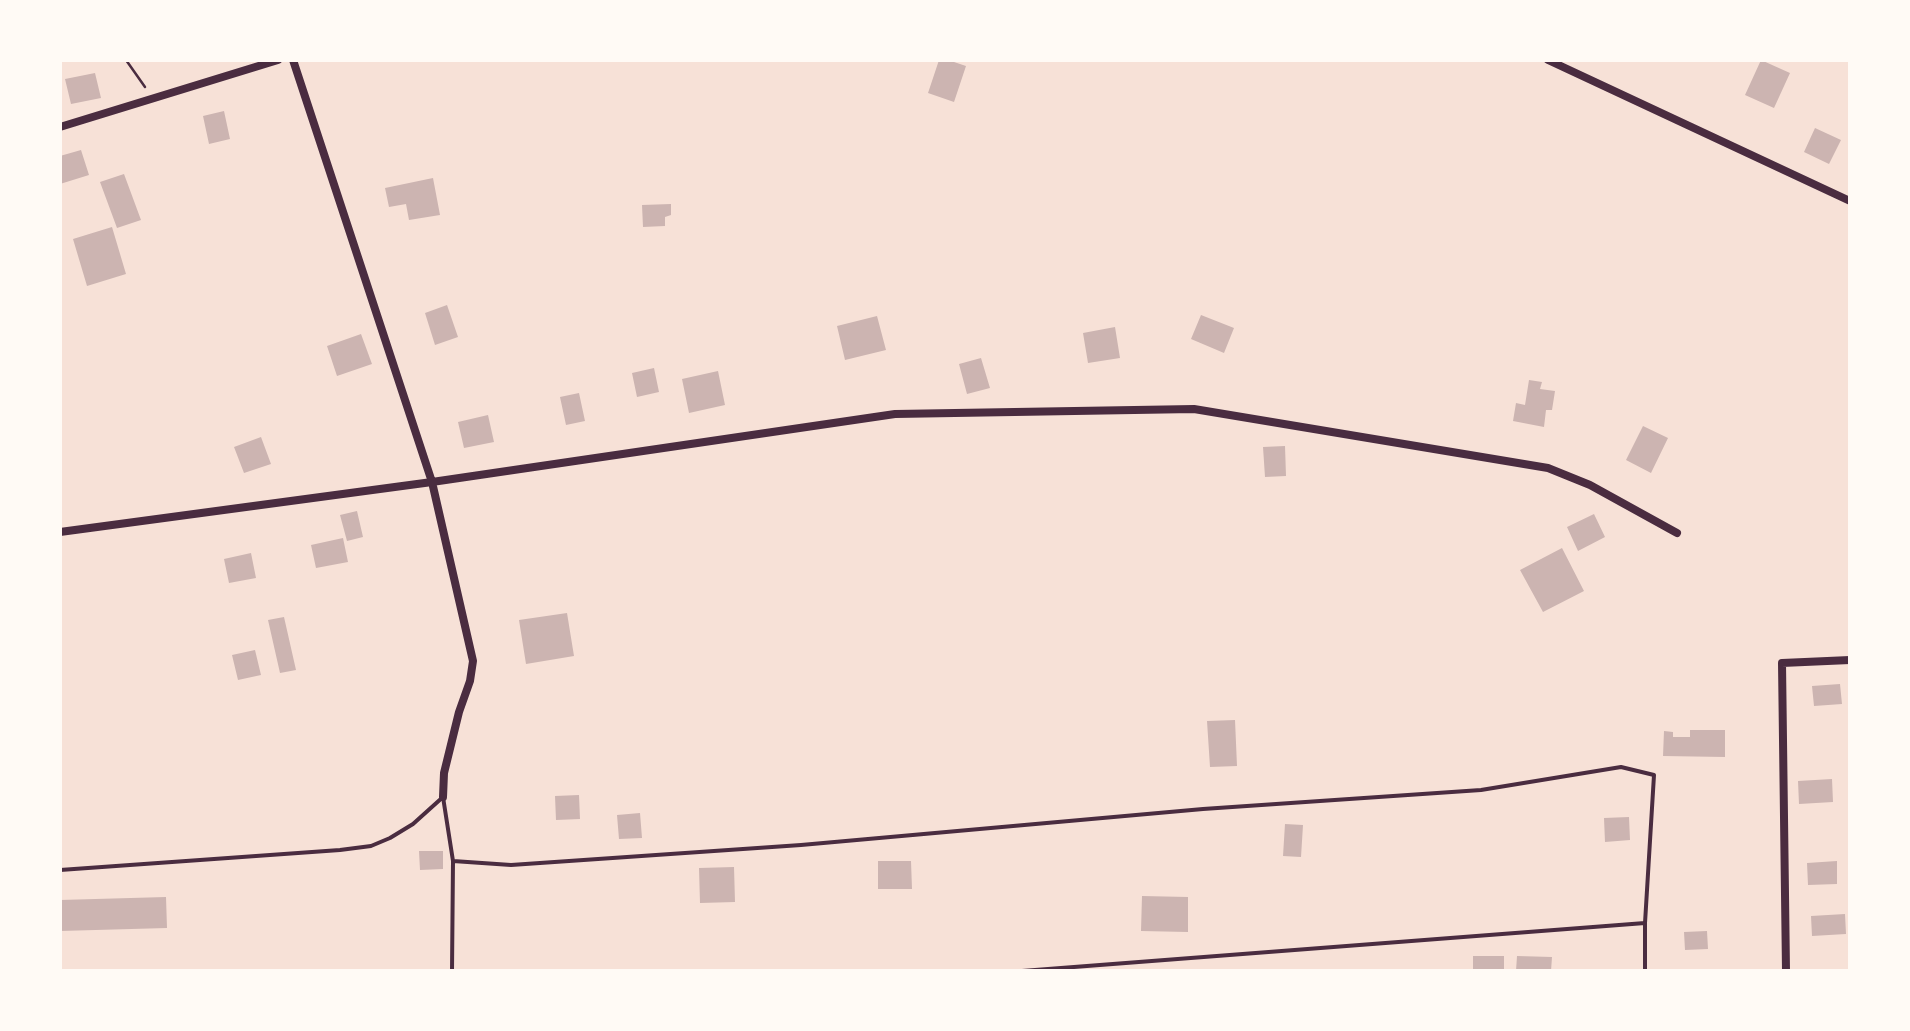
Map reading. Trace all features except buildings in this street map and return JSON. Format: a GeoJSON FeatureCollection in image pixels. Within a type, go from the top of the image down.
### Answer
{"type":"FeatureCollection","features":[{"type":"Feature","properties":{"kind":"street"},"geometry":{"type":"LineString","coordinates":[[60,127],[278,60]]}},
{"type":"Feature","properties":{"kind":"street"},"geometry":{"type":"LineString","coordinates":[[293,60],[432,482],[473,662],[444,773],[443,797]]}},
{"type":"Feature","properties":{"kind":"street"},"geometry":{"type":"LineString","coordinates":[[1548,60],[1850,201]]}},
{"type":"Feature","properties":{"kind":"street"},"geometry":{"type":"LineString","coordinates":[[60,532],[895,414],[1194,409],[1548,468],[1590,485],[1677,533]]}},
{"type":"Feature","properties":{"kind":"street"},"geometry":{"type":"LineString","coordinates":[[1786,971],[1782,662],[1850,660]]}},
{"type":"Feature","properties":{"kind":"lane"},"geometry":{"type":"LineString","coordinates":[[454,861],[511,864],[801,845],[1481,790],[1621,766],[1654,775],[1645,971]]}},
{"type":"Feature","properties":{"kind":"lane"},"geometry":{"type":"LineString","coordinates":[[443,797],[454,861],[452,971]]}},
{"type":"Feature","properties":{"kind":"lane"},"geometry":{"type":"LineString","coordinates":[[60,870],[371,846],[413,824],[443,797]]}},
{"type":"Feature","properties":{"kind":"lane"},"geometry":{"type":"LineString","coordinates":[[1022,971],[1645,924]]}},
{"type":"Feature","properties":{"kind":"path"},"geometry":{"type":"LineString","coordinates":[[126,60],[155,99]]}}]}
